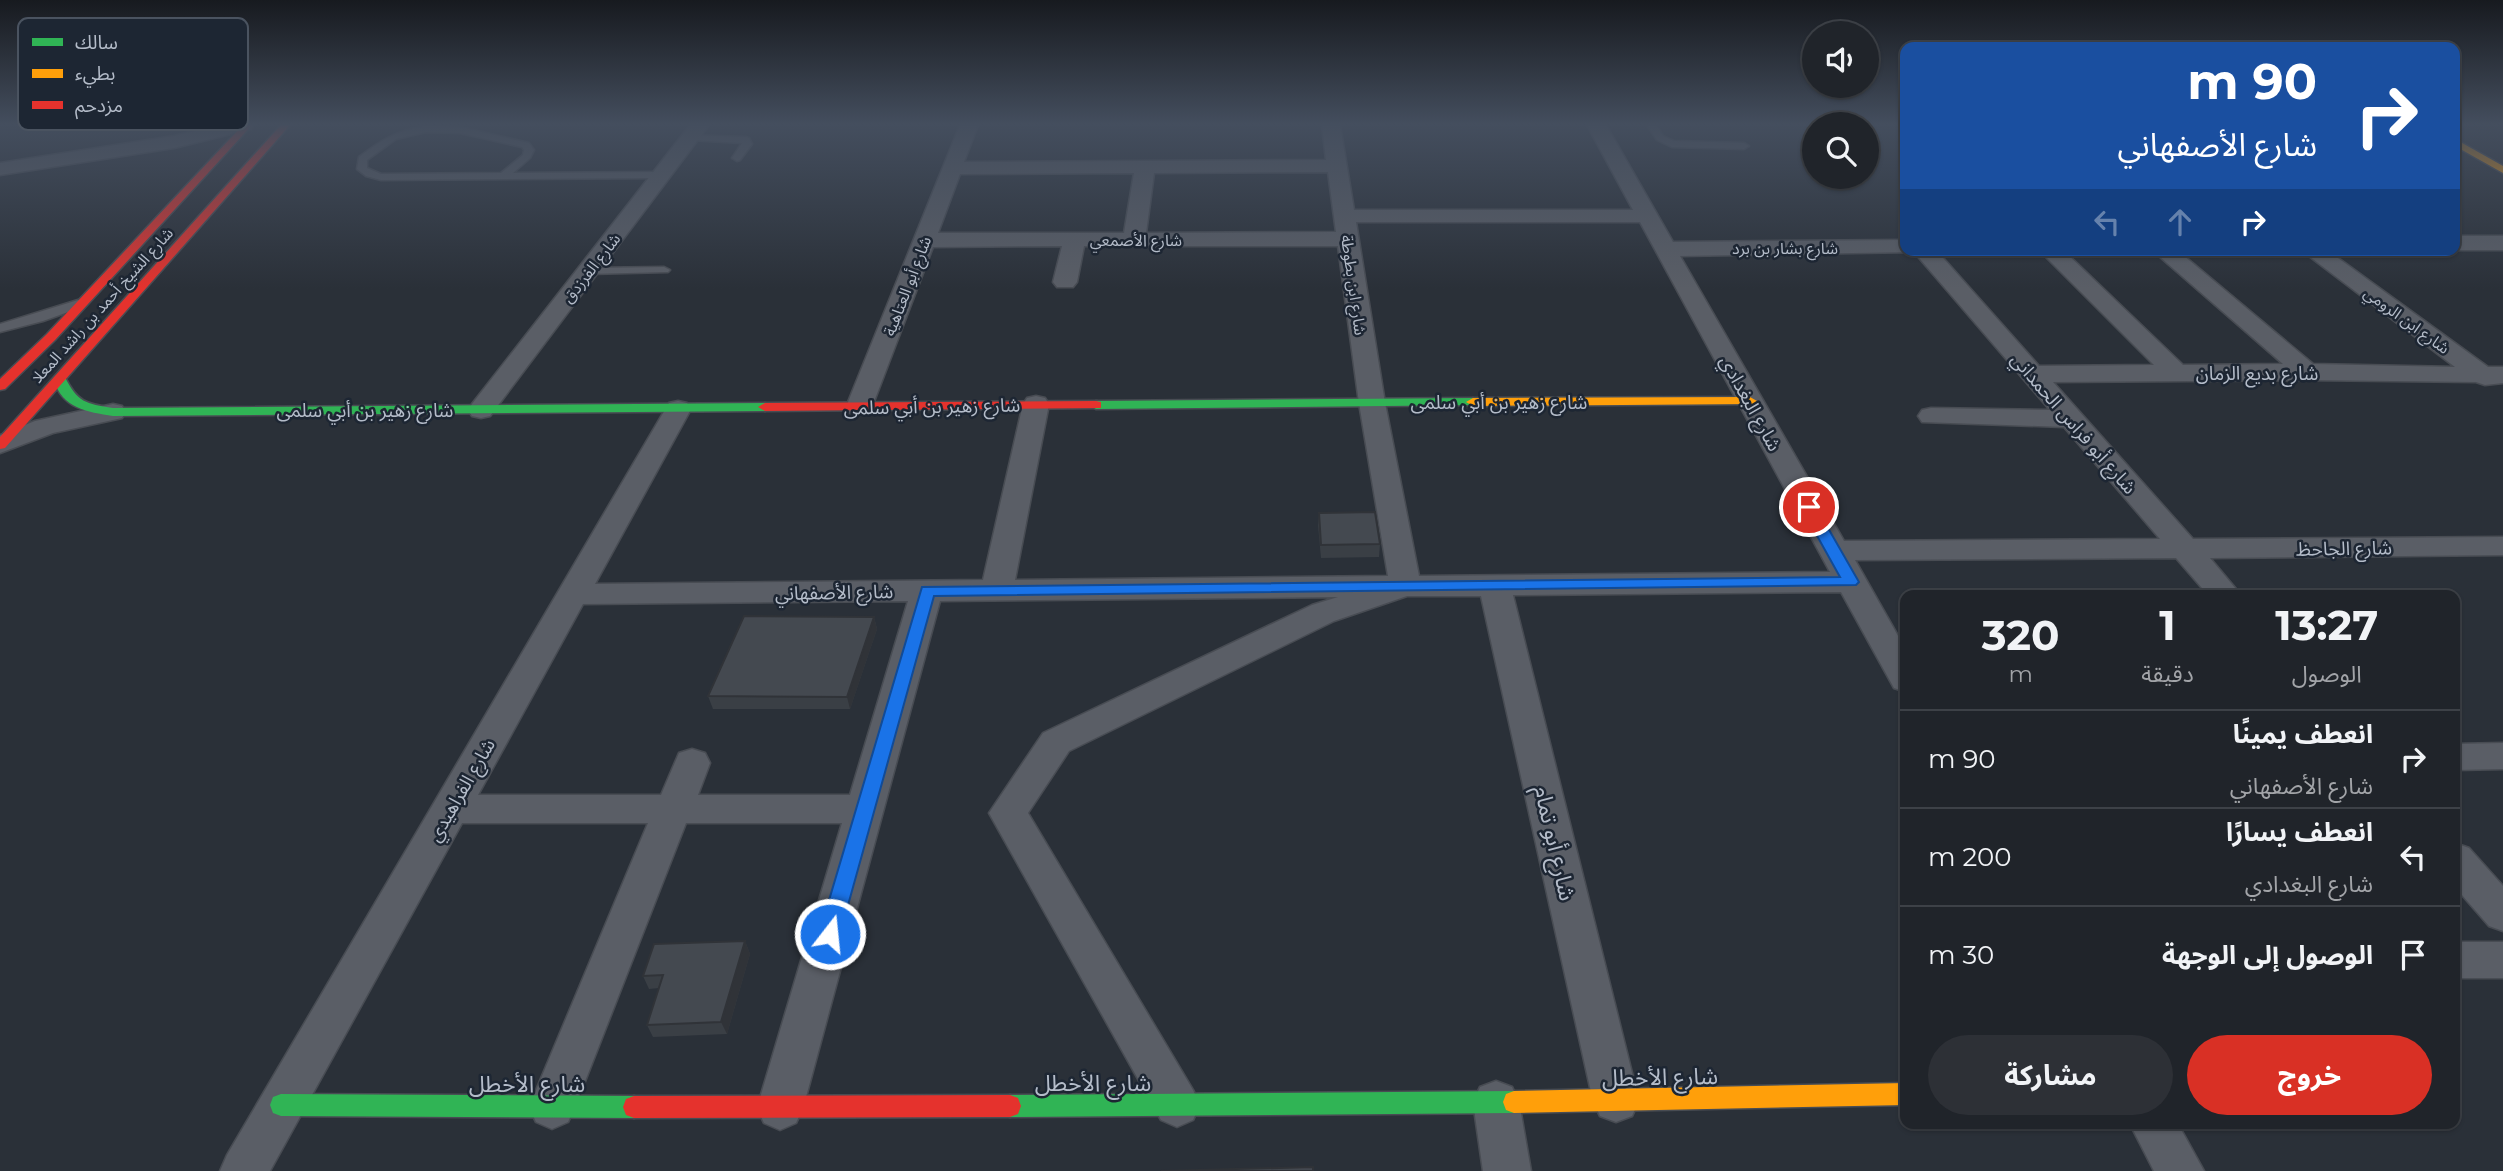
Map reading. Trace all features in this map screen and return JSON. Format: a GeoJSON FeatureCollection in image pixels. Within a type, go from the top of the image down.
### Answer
{"type":"FeatureCollection","features":[{"type":"Feature","properties":{"kind":"street","name":"شارع الشيخ أحمد بن راشد المعلا"},"geometry":{"type":"LineString","coordinates":[[0,386],[51,337],[197,180]]}},
{"type":"Feature","properties":{"kind":"street","name":"شارع الشيخ أحمد بن راشد المعلا"},"geometry":{"type":"LineString","coordinates":[[0,445],[238,180]]}},
{"type":"Feature","properties":{"kind":"street","name":"شارع الفرزدق"},"geometry":{"type":"LineString","coordinates":[[481,410],[658,180]]}},
{"type":"Feature","properties":{"kind":"street","name":"شارع أبو العتاهية"},"geometry":{"type":"LineString","coordinates":[[859,407],[948,180]]}},
{"type":"Feature","properties":{"kind":"street"},"geometry":{"type":"LineString","coordinates":[[1134,240],[1143,180]]}},
{"type":"Feature","properties":{"kind":"street","name":"شارع ابن بطوطة"},"geometry":{"type":"LineString","coordinates":[[1339,180],[1372,402],[1405,586]]}},
{"type":"Feature","properties":{"kind":"street","name":"شارع البغدادي"},"geometry":{"type":"LineString","coordinates":[[1627,180],[1900,669]]}},
{"type":"Feature","properties":{"kind":"street"},"geometry":{"type":"LineString","coordinates":[[1344,216],[1647,216]]}},
{"type":"Feature","properties":{"kind":"street","name":"شارع الأصمعي"},"geometry":{"type":"LineString","coordinates":[[925,240],[1348,239]]}},
{"type":"Feature","properties":{"kind":"street"},"geometry":{"type":"LineString","coordinates":[[1065,282],[1074,240]]}},
{"type":"Feature","properties":{"kind":"street"},"geometry":{"type":"LineString","coordinates":[[2460,243],[2503,243]]}},
{"type":"Feature","properties":{"kind":"street","name":"شارع بشار بن برد"},"geometry":{"type":"LineString","coordinates":[[1665,249],[1900,247]]}},
{"type":"Feature","properties":{"kind":"street","name":"شارع أبو فراس الحمداني"},"geometry":{"type":"LineString","coordinates":[[1929,256],[2221,590]]}},
{"type":"Feature","properties":{"kind":"street"},"geometry":{"type":"LineString","coordinates":[[2056,256],[2176,373]]}},
{"type":"Feature","properties":{"kind":"street"},"geometry":{"type":"LineString","coordinates":[[2169,256],[2306,372]]}},
{"type":"Feature","properties":{"kind":"street","name":"شارع ابن الرومي"},"geometry":{"type":"LineString","coordinates":[[2321,256],[2492,375],[2503,390]]}},
{"type":"Feature","properties":{"kind":"street","name":"شارع بديع الزمان"},"geometry":{"type":"LineString","coordinates":[[2032,374],[2306,372],[2492,375]]}},
{"type":"Feature","properties":{"kind":"street","name":"شارع زهير بن أبي سلمى"},"geometry":{"type":"LineString","coordinates":[[60,380],[60,388],[71,401],[96,410],[113,412],[1750,401]]}},
{"type":"Feature","properties":{"kind":"street"},"geometry":{"type":"LineString","coordinates":[[997,590],[1036,404]]}},
{"type":"Feature","properties":{"kind":"street","name":"شارع الفراهيدي"},"geometry":{"type":"LineString","coordinates":[[244,1171],[678,409]]}},
{"type":"Feature","properties":{"kind":"street","name":"شارع زهير بن أبي سلمى"},"geometry":{"type":"LineString","coordinates":[[0,445],[68,421],[113,412]]}},
{"type":"Feature","properties":{"kind":"street"},"geometry":{"type":"LineString","coordinates":[[1931,415],[2071,419]]}},
{"type":"Feature","properties":{"kind":"street","name":"شارع الجاحظ"},"geometry":{"type":"LineString","coordinates":[[1833,551],[2503,546]]}},
{"type":"Feature","properties":{"kind":"street","name":"شارع الأصفهاني"},"geometry":{"type":"LineString","coordinates":[[573,594],[1851,582]]}},
{"type":"Feature","properties":{"kind":"street"},"geometry":{"type":"LineString","coordinates":[[1177,1105],[1008,813],[1056,741],[1323,613],[1405,586]]}},
{"type":"Feature","properties":{"kind":"street","name":"شارع أبو تمام"},"geometry":{"type":"LineString","coordinates":[[1495,586],[1616,1101]]}},
{"type":"Feature","properties":{"kind":"street"},"geometry":{"type":"LineString","coordinates":[[780,1108],[927,591]]}},
{"type":"Feature","properties":{"kind":"street"},"geometry":{"type":"LineString","coordinates":[[2460,757],[2503,756]]}},
{"type":"Feature","properties":{"kind":"street"},"geometry":{"type":"LineString","coordinates":[[552,1107],[691,763]]}},
{"type":"Feature","properties":{"kind":"street"},"geometry":{"type":"LineString","coordinates":[[451,809],[865,809]]}},
{"type":"Feature","properties":{"kind":"street"},"geometry":{"type":"LineString","coordinates":[[2460,865],[2503,914]]}},
{"type":"Feature","properties":{"kind":"street"},"geometry":{"type":"LineString","coordinates":[[2460,960],[2503,960]]}},
{"type":"Feature","properties":{"kind":"street","name":"شارع الأخطل"},"geometry":{"type":"LineString","coordinates":[[282,1105],[780,1108],[1616,1101],[1900,1094]]}},
{"type":"Feature","properties":{"kind":"street"},"geometry":{"type":"LineString","coordinates":[[1496,1102],[1507,1171]]}},
{"type":"Feature","properties":{"kind":"street"},"geometry":{"type":"LineString","coordinates":[[2156,1129],[2179,1171]]}},
{"type":"Feature","properties":{"kind":"lane"},"geometry":{"type":"LineString","coordinates":[[588,271],[664,270]]}},
{"type":"Feature","properties":{"kind":"lane"},"geometry":{"type":"LineString","coordinates":[[3,327],[55,313],[84,301]]}},
{"type":"Feature","properties":{"kind":"lane"},"geometry":{"type":"LineString","coordinates":[[3,327],[29,328],[51,337]]}},
{"type":"Feature","properties":{"kind":"building"},"geometry":{"type":"Polygon","coordinates":[[[1375,512],[1380,544],[1321,545],[1319,513],[1375,512]]]}},
{"type":"Feature","properties":{"kind":"building"},"geometry":{"type":"Polygon","coordinates":[[[744,616],[874,617],[847,697],[708,696],[744,616]]]}},
{"type":"Feature","properties":{"kind":"building"},"geometry":{"type":"Polygon","coordinates":[[[745,941],[721,1022],[647,1025],[663,975],[643,976],[654,944],[745,941]]]}},
{"type":"Feature","properties":{"kind":"building"},"geometry":{"type":"Polygon","coordinates":[[[1313,1167],[1313,1171],[1161,1171],[1313,1167]]]}},
{"type":"Feature","properties":{"kind":"traffic: fast"},"geometry":{"type":"LineString","coordinates":[[60,380],[67,396],[73,401],[113,412],[765,407]]}},
{"type":"Feature","properties":{"kind":"traffic: fast"},"geometry":{"type":"LineString","coordinates":[[1096,405],[1473,402]]}},
{"type":"Feature","properties":{"kind":"traffic: fast"},"geometry":{"type":"LineString","coordinates":[[1010,1106],[1514,1102]]}},
{"type":"Feature","properties":{"kind":"traffic: fast"},"geometry":{"type":"LineString","coordinates":[[281,1105],[634,1107]]}},
{"type":"Feature","properties":{"kind":"traffic: slow"},"geometry":{"type":"LineString","coordinates":[[1473,402],[1750,401]]}},
{"type":"Feature","properties":{"kind":"traffic: slow"},"geometry":{"type":"LineString","coordinates":[[1514,1102],[1900,1094]]}},
{"type":"Feature","properties":{"kind":"traffic: jam"},"geometry":{"type":"LineString","coordinates":[[0,386],[51,337],[197,180]]}},
{"type":"Feature","properties":{"kind":"traffic: jam"},"geometry":{"type":"LineString","coordinates":[[0,445],[237,180]]}},
{"type":"Feature","properties":{"kind":"traffic: jam"},"geometry":{"type":"LineString","coordinates":[[765,407],[1096,405]]}},
{"type":"Feature","properties":{"kind":"traffic: jam"},"geometry":{"type":"LineString","coordinates":[[634,1107],[1010,1106]]}},
{"type":"Feature","properties":{"kind":"route"},"geometry":{"type":"LineString","coordinates":[[830,934],[927,591],[1851,582],[1809,507]]}}]}
